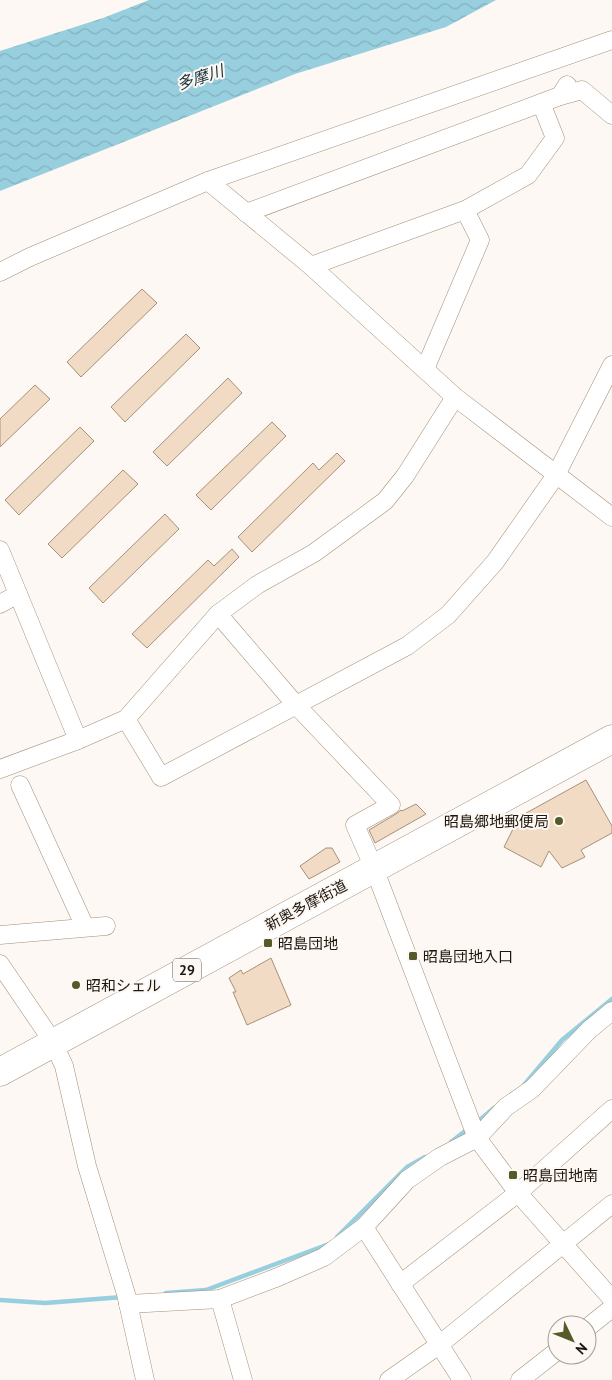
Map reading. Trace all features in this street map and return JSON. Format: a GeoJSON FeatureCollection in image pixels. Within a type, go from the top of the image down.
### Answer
{"type":"FeatureCollection","features":[{"type":"Feature","properties":{"kind":"main road","name":"新奥多摩街道"},"geometry":{"type":"LineString","coordinates":[[0,1072],[612,739]]}},
{"type":"Feature","properties":{"kind":"street"},"geometry":{"type":"LineString","coordinates":[[0,272],[30,257],[208,181],[612,40]]}},
{"type":"Feature","properties":{"kind":"street"},"geometry":{"type":"LineString","coordinates":[[246,213],[541,103],[563,91],[582,90],[612,115]]}},
{"type":"Feature","properties":{"kind":"street"},"geometry":{"type":"LineString","coordinates":[[312,266],[465,210],[528,175],[555,138],[541,103]]}},
{"type":"Feature","properties":{"kind":"street"},"geometry":{"type":"LineString","coordinates":[[208,181],[312,266],[455,397],[612,517]]}},
{"type":"Feature","properties":{"kind":"street"},"geometry":{"type":"LineString","coordinates":[[425,369],[480,240],[465,210]]}},
{"type":"Feature","properties":{"kind":"street"},"geometry":{"type":"LineString","coordinates":[[126,719],[161,777],[407,646],[448,615],[495,562],[556,475],[612,365]]}},
{"type":"Feature","properties":{"kind":"street"},"geometry":{"type":"LineString","coordinates":[[0,769],[78,740],[126,719],[218,614],[257,585],[314,553],[385,501],[405,476],[455,397]]}},
{"type":"Feature","properties":{"kind":"street"},"geometry":{"type":"LineString","coordinates":[[0,550],[78,740]]}},
{"type":"Feature","properties":{"kind":"street"},"geometry":{"type":"LineString","coordinates":[[0,604],[18,594]]}},
{"type":"Feature","properties":{"kind":"street"},"geometry":{"type":"LineString","coordinates":[[218,614],[296,705],[391,805],[355,826],[374,868],[474,1130],[518,1193],[612,1299]]}},
{"type":"Feature","properties":{"kind":"street"},"geometry":{"type":"LineString","coordinates":[[20,784],[84,927]]}},
{"type":"Feature","properties":{"kind":"street"},"geometry":{"type":"LineString","coordinates":[[0,935],[106,926]]}},
{"type":"Feature","properties":{"kind":"street"},"geometry":{"type":"LineString","coordinates":[[0,964],[52,1042],[64,1066],[87,1166],[127,1300],[145,1380]]}},
{"type":"Feature","properties":{"kind":"street"},"geometry":{"type":"LineString","coordinates":[[127,1300],[220,1299],[324,1257],[364,1227],[407,1180],[440,1158],[474,1130],[532,1089],[590,1030],[612,1011]]}},
{"type":"Feature","properties":{"kind":"street"},"geometry":{"type":"LineString","coordinates":[[400,1284],[518,1193],[612,1109]]}},
{"type":"Feature","properties":{"kind":"street"},"geometry":{"type":"LineString","coordinates":[[389,1380],[439,1345],[612,1204]]}},
{"type":"Feature","properties":{"kind":"street"},"geometry":{"type":"LineString","coordinates":[[364,1227],[462,1380]]}},
{"type":"Feature","properties":{"kind":"street"},"geometry":{"type":"LineString","coordinates":[[220,1299],[243,1380]]}},
{"type":"Feature","properties":{"kind":"street"},"geometry":{"type":"LineString","coordinates":[[597,1320],[612,1308]]}},
{"type":"Feature","properties":{"kind":"street"},"geometry":{"type":"LineString","coordinates":[[520,1380],[547,1359]]}},
{"type":"Feature","properties":{"kind":"water","name":"多摩川"},"geometry":{"type":"Polygon","coordinates":[[[149,0],[496,0],[446,27],[295,74],[0,191],[0,51],[103,18],[149,0]]]}},
{"type":"Feature","properties":{"kind":"building"},"geometry":{"type":"Polygon","coordinates":[[[142,289],[157,303],[81,377],[67,362],[142,289]]]}},
{"type":"Feature","properties":{"kind":"building"},"geometry":{"type":"Polygon","coordinates":[[[186,334],[200,348],[125,422],[111,407],[186,334]]]}},
{"type":"Feature","properties":{"kind":"building"},"geometry":{"type":"Polygon","coordinates":[[[228,378],[242,393],[167,466],[153,452],[228,378]]]}},
{"type":"Feature","properties":{"kind":"building"},"geometry":{"type":"Polygon","coordinates":[[[35,385],[50,399],[0,447],[0,419],[35,385]]]}},
{"type":"Feature","properties":{"kind":"building"},"geometry":{"type":"Polygon","coordinates":[[[272,422],[286,436],[211,510],[196,495],[272,422]]]}},
{"type":"Feature","properties":{"kind":"building"},"geometry":{"type":"Polygon","coordinates":[[[80,427],[94,441],[19,515],[5,500],[80,427]]]}},
{"type":"Feature","properties":{"kind":"building"},"geometry":{"type":"Polygon","coordinates":[[[337,453],[345,461],[252,552],[238,537],[313,463],[319,470],[337,453]]]}},
{"type":"Feature","properties":{"kind":"building"},"geometry":{"type":"Polygon","coordinates":[[[123,470],[138,484],[62,558],[48,544],[123,470]]]}},
{"type":"Feature","properties":{"kind":"building"},"geometry":{"type":"Polygon","coordinates":[[[165,514],[179,529],[103,603],[89,588],[165,514]]]}},
{"type":"Feature","properties":{"kind":"building"},"geometry":{"type":"Polygon","coordinates":[[[232,549],[239,557],[147,648],[132,634],[208,560],[214,566],[232,549]]]}},
{"type":"Feature","properties":{"kind":"building"},"geometry":{"type":"Polygon","coordinates":[[[586,780],[612,826],[612,833],[581,850],[585,857],[562,868],[549,851],[541,867],[504,847],[519,817],[586,780]]]}},
{"type":"Feature","properties":{"kind":"building"},"geometry":{"type":"Polygon","coordinates":[[[416,804],[426,814],[375,843],[369,830],[401,810],[416,804]]]}},
{"type":"Feature","properties":{"kind":"building"},"geometry":{"type":"Polygon","coordinates":[[[326,848],[332,848],[340,862],[309,879],[300,866],[326,848]]]}},
{"type":"Feature","properties":{"kind":"building"},"geometry":{"type":"Polygon","coordinates":[[[271,958],[291,1005],[247,1025],[233,992],[236,992],[229,978],[241,970],[243,974],[271,958]]]}},
{"type":"Feature","properties":{"kind":"waterway"},"geometry":{"type":"LineString","coordinates":[[524,1085],[562,1040],[612,999]]}},
{"type":"Feature","properties":{"kind":"waterway"},"geometry":{"type":"LineString","coordinates":[[475,1124],[494,1108]]}},
{"type":"Feature","properties":{"kind":"waterway"},"geometry":{"type":"LineString","coordinates":[[451,1142],[469,1128]]}},
{"type":"Feature","properties":{"kind":"waterway"},"geometry":{"type":"LineString","coordinates":[[337,1237],[407,1167],[425,1157]]}},
{"type":"Feature","properties":{"kind":"waterway"},"geometry":{"type":"LineString","coordinates":[[166,1293],[206,1290],[329,1244]]}},
{"type":"Feature","properties":{"kind":"waterway"},"geometry":{"type":"LineString","coordinates":[[0,1300],[45,1303],[123,1297]]}},
{"type":"Feature","properties":{"kind":"place","name":"昭島郷地郵便局"},"geometry":{"type":"Point","coordinates":[559,821]}},
{"type":"Feature","properties":{"kind":"place","name":"昭島団地"},"geometry":{"type":"Point","coordinates":[268,943]}},
{"type":"Feature","properties":{"kind":"place","name":"昭島団地入口"},"geometry":{"type":"Point","coordinates":[413,956]}},
{"type":"Feature","properties":{"kind":"place","name":"昭和シェル"},"geometry":{"type":"Point","coordinates":[76,985]}},
{"type":"Feature","properties":{"kind":"place","name":"昭島団地南"},"geometry":{"type":"Point","coordinates":[513,1175]}}]}
